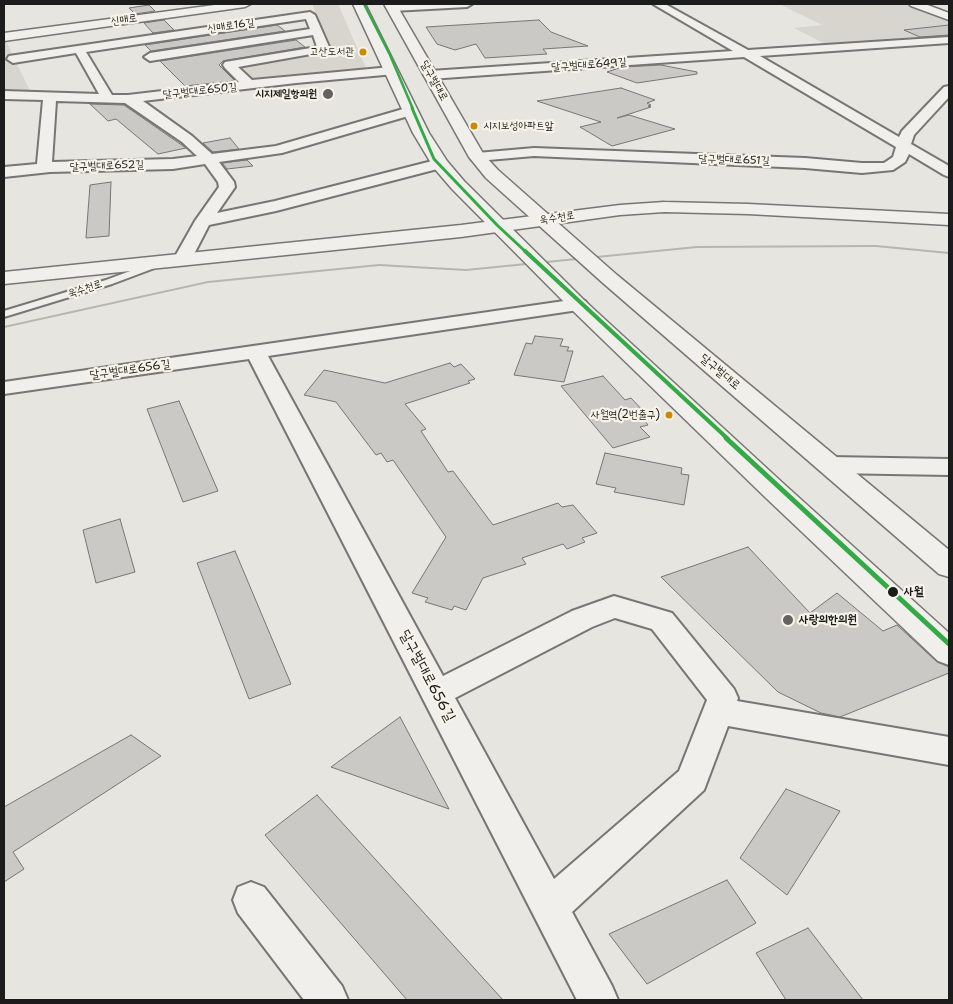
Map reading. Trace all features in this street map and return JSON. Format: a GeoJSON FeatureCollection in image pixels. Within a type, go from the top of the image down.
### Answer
{"type":"FeatureCollection","features":[{"type":"Feature","properties":{"kind":"main road","name":"신매로"},"geometry":{"type":"LineString","coordinates":[[4,37],[245,4]]}},
{"type":"Feature","properties":{"kind":"main road"},"geometry":{"type":"LineString","coordinates":[[359,4],[421,133],[440,164],[458,185],[570,297],[949,652]]}},
{"type":"Feature","properties":{"kind":"main road"},"geometry":{"type":"LineString","coordinates":[[916,4],[949,17]]}},
{"type":"Feature","properties":{"kind":"main road","name":"달구벌대로"},"geometry":{"type":"LineString","coordinates":[[392,6],[477,157],[492,174],[610,279],[949,566]]}},
{"type":"Feature","properties":{"kind":"main road","name":"욱수천로"},"geometry":{"type":"LineString","coordinates":[[4,278],[498,226],[620,210],[685,207],[949,220]]}},
{"type":"Feature","properties":{"kind":"street"},"geometry":{"type":"LineString","coordinates":[[392,6],[467,4]]}},
{"type":"Feature","properties":{"kind":"street"},"geometry":{"type":"LineString","coordinates":[[658,4],[949,172]]}},
{"type":"Feature","properties":{"kind":"street","name":"신매로16길"},"geometry":{"type":"LineString","coordinates":[[13,59],[310,15],[316,31],[150,56]]}},
{"type":"Feature","properties":{"kind":"street"},"geometry":{"type":"LineString","coordinates":[[250,85],[229,65],[324,49],[316,31]]}},
{"type":"Feature","properties":{"kind":"street"},"geometry":{"type":"LineString","coordinates":[[4,37],[32,95]]}},
{"type":"Feature","properties":{"kind":"street"},"geometry":{"type":"LineString","coordinates":[[135,40],[184,93]]}},
{"type":"Feature","properties":{"kind":"street","name":"달구벌대로649길"},"geometry":{"type":"LineString","coordinates":[[430,74],[748,55],[949,40]]}},
{"type":"Feature","properties":{"kind":"street"},"geometry":{"type":"LineString","coordinates":[[79,49],[108,98]]}},
{"type":"Feature","properties":{"kind":"street","name":"달구벌대로650길"},"geometry":{"type":"LineString","coordinates":[[4,95],[128,98],[391,71]]}},
{"type":"Feature","properties":{"kind":"street","name":"달구벌대로651길"},"geometry":{"type":"LineString","coordinates":[[477,157],[534,152],[804,162],[876,168],[896,163],[900,159],[905,147],[907,134],[949,90]]}},
{"type":"Feature","properties":{"kind":"street"},"geometry":{"type":"LineString","coordinates":[[44,168],[50,96]]}},
{"type":"Feature","properties":{"kind":"street","name":"달구벌대로650길"},"geometry":{"type":"LineString","coordinates":[[128,98],[187,139],[210,160]]}},
{"type":"Feature","properties":{"kind":"street","name":"달구벌대로652길"},"geometry":{"type":"LineString","coordinates":[[4,172],[44,168],[173,164],[277,150],[410,111]]}},
{"type":"Feature","properties":{"kind":"street"},"geometry":{"type":"LineString","coordinates":[[174,260],[227,187],[226,182],[210,160]]}},
{"type":"Feature","properties":{"kind":"street"},"geometry":{"type":"LineString","coordinates":[[203,221],[276,206],[440,164]]}},
{"type":"Feature","properties":{"kind":"street","name":"달구벌대로656길"},"geometry":{"type":"LineString","coordinates":[[4,388],[256,352],[570,297]]}},
{"type":"Feature","properties":{"kind":"street","name":"달구벌대로656길"},"geometry":{"type":"LineString","coordinates":[[256,352],[598,1000]]}},
{"type":"Feature","properties":{"kind":"street"},"geometry":{"type":"LineString","coordinates":[[830,465],[949,467]]}},
{"type":"Feature","properties":{"kind":"street"},"geometry":{"type":"LineString","coordinates":[[436,694],[582,619],[614,607],[662,620],[724,698],[692,780],[549,908]]}},
{"type":"Feature","properties":{"kind":"street"},"geometry":{"type":"LineString","coordinates":[[718,712],[949,751]]}},
{"type":"Feature","properties":{"kind":"street"},"geometry":{"type":"LineString","coordinates":[[251,900],[328,1000]]}},
{"type":"Feature","properties":{"kind":"lane","name":"욱수천로"},"geometry":{"type":"LineString","coordinates":[[4,314],[110,282],[174,260]]}},
{"type":"Feature","properties":{"kind":"shaded area"},"geometry":{"type":"Polygon","coordinates":[[[312,4],[338,4],[366,68],[255,82],[238,66],[329,50],[312,4]]]}},
{"type":"Feature","properties":{"kind":"shaded area"},"geometry":{"type":"Polygon","coordinates":[[[779,4],[918,4],[949,16],[949,40],[833,48],[794,28],[822,25],[779,4]]]}},
{"type":"Feature","properties":{"kind":"shaded area"},"geometry":{"type":"Polygon","coordinates":[[[854,4],[910,28],[851,35],[792,7],[854,4]]]}},
{"type":"Feature","properties":{"kind":"shaded area"},"geometry":{"type":"Polygon","coordinates":[[[4,37],[32,95],[4,95],[4,37]]]}},
{"type":"Feature","properties":{"kind":"building"},"geometry":{"type":"Polygon","coordinates":[[[149,5],[155,11],[135,14],[129,8],[149,5]]]}},
{"type":"Feature","properties":{"kind":"building"},"geometry":{"type":"Polygon","coordinates":[[[164,20],[174,30],[153,33],[144,23],[164,20]]]}},
{"type":"Feature","properties":{"kind":"building"},"geometry":{"type":"Polygon","coordinates":[[[539,20],[551,32],[588,46],[543,49],[547,54],[485,58],[476,44],[455,50],[437,44],[426,27],[539,20]]]}},
{"type":"Feature","properties":{"kind":"building"},"geometry":{"type":"Polygon","coordinates":[[[277,25],[285,31],[151,51],[145,45],[277,25]]]}},
{"type":"Feature","properties":{"kind":"building"},"geometry":{"type":"Polygon","coordinates":[[[949,25],[949,35],[920,37],[904,30],[949,25]]]}},
{"type":"Feature","properties":{"kind":"building"},"geometry":{"type":"Polygon","coordinates":[[[296,40],[305,47],[223,61],[219,65],[235,81],[185,86],[160,61],[296,40]]]}},
{"type":"Feature","properties":{"kind":"building"},"geometry":{"type":"Polygon","coordinates":[[[661,65],[697,72],[697,74],[637,83],[607,72],[622,67],[661,65]]]}},
{"type":"Feature","properties":{"kind":"building"},"geometry":{"type":"Polygon","coordinates":[[[621,88],[655,100],[647,103],[651,107],[617,118],[629,115],[675,129],[612,146],[580,127],[601,122],[537,101],[621,88]]]}},
{"type":"Feature","properties":{"kind":"building"},"geometry":{"type":"Polygon","coordinates":[[[90,104],[124,105],[186,148],[158,154],[116,119],[108,121],[90,104]]]}},
{"type":"Feature","properties":{"kind":"building"},"geometry":{"type":"Polygon","coordinates":[[[230,138],[239,149],[213,152],[203,143],[230,138]]]}},
{"type":"Feature","properties":{"kind":"building"},"geometry":{"type":"Polygon","coordinates":[[[247,160],[253,166],[227,169],[222,163],[247,160]]]}},
{"type":"Feature","properties":{"kind":"building"},"geometry":{"type":"Polygon","coordinates":[[[111,182],[109,236],[86,238],[90,185],[111,182]]]}},
{"type":"Feature","properties":{"kind":"building"},"geometry":{"type":"Polygon","coordinates":[[[535,336],[563,339],[560,346],[569,347],[567,351],[573,351],[564,382],[514,375],[526,343],[532,344],[535,336]]]}},
{"type":"Feature","properties":{"kind":"building"},"geometry":{"type":"Polygon","coordinates":[[[450,363],[454,367],[461,364],[475,379],[468,381],[470,383],[405,404],[426,429],[421,431],[448,472],[453,471],[493,525],[558,503],[562,507],[573,505],[597,533],[582,538],[585,542],[567,549],[563,544],[522,558],[526,564],[483,578],[466,610],[454,606],[452,610],[425,602],[428,598],[412,593],[446,537],[393,460],[387,462],[381,453],[376,455],[336,402],[304,395],[324,370],[385,383],[450,363]]]}},
{"type":"Feature","properties":{"kind":"building"},"geometry":{"type":"Polygon","coordinates":[[[603,376],[625,400],[631,398],[646,414],[640,415],[648,425],[640,427],[650,437],[613,448],[561,386],[603,376]]]}},
{"type":"Feature","properties":{"kind":"building"},"geometry":{"type":"Polygon","coordinates":[[[179,401],[218,491],[183,502],[147,409],[179,401]]]}},
{"type":"Feature","properties":{"kind":"building"},"geometry":{"type":"Polygon","coordinates":[[[605,453],[682,468],[681,474],[689,475],[684,505],[614,492],[616,488],[596,484],[605,453]]]}},
{"type":"Feature","properties":{"kind":"building"},"geometry":{"type":"Polygon","coordinates":[[[120,519],[135,572],[96,583],[83,530],[120,519]]]}},
{"type":"Feature","properties":{"kind":"building"},"geometry":{"type":"Polygon","coordinates":[[[748,547],[810,613],[837,593],[883,631],[897,625],[937,662],[949,667],[949,673],[840,717],[821,713],[778,692],[661,577],[748,547]]]}},
{"type":"Feature","properties":{"kind":"building"},"geometry":{"type":"Polygon","coordinates":[[[235,551],[291,684],[249,699],[197,563],[235,551]]]}},
{"type":"Feature","properties":{"kind":"building"},"geometry":{"type":"Polygon","coordinates":[[[400,717],[449,809],[331,767],[400,717]]]}},
{"type":"Feature","properties":{"kind":"building"},"geometry":{"type":"Polygon","coordinates":[[[131,735],[161,756],[13,852],[24,869],[4,882],[4,807],[131,735]]]}},
{"type":"Feature","properties":{"kind":"building"},"geometry":{"type":"Polygon","coordinates":[[[786,789],[840,811],[787,895],[740,858],[786,789]]]}},
{"type":"Feature","properties":{"kind":"building"},"geometry":{"type":"Polygon","coordinates":[[[317,795],[503,1000],[407,1000],[265,835],[317,795]]]}},
{"type":"Feature","properties":{"kind":"building"},"geometry":{"type":"Polygon","coordinates":[[[727,880],[756,923],[647,984],[609,934],[727,880]]]}},
{"type":"Feature","properties":{"kind":"building"},"geometry":{"type":"Polygon","coordinates":[[[808,928],[863,1000],[786,1000],[756,953],[808,928]]]}},
{"type":"Feature","properties":{"kind":"waterway"},"geometry":{"type":"LineString","coordinates":[[4,327],[208,282],[379,265],[466,270],[697,247],[876,246],[949,253]]}},
{"type":"Feature","properties":{"kind":"transit line"},"geometry":{"type":"LineString","coordinates":[[364,4],[390,55],[434,159],[497,225],[949,644]]}},
{"type":"Feature","properties":{"kind":"place","name":"고산도서관"},"geometry":{"type":"Point","coordinates":[363,52]}},
{"type":"Feature","properties":{"kind":"place","name":"시지제일항의원"},"geometry":{"type":"Point","coordinates":[328,94]}},
{"type":"Feature","properties":{"kind":"place","name":"시지보성아파트앞"},"geometry":{"type":"Point","coordinates":[474,126]}},
{"type":"Feature","properties":{"kind":"place","name":"사월역(2번출구)"},"geometry":{"type":"Point","coordinates":[669,415]}},
{"type":"Feature","properties":{"kind":"place","name":"사월"},"geometry":{"type":"Point","coordinates":[893,592]}},
{"type":"Feature","properties":{"kind":"place","name":"사랑의한의원"},"geometry":{"type":"Point","coordinates":[788,620]}}]}
